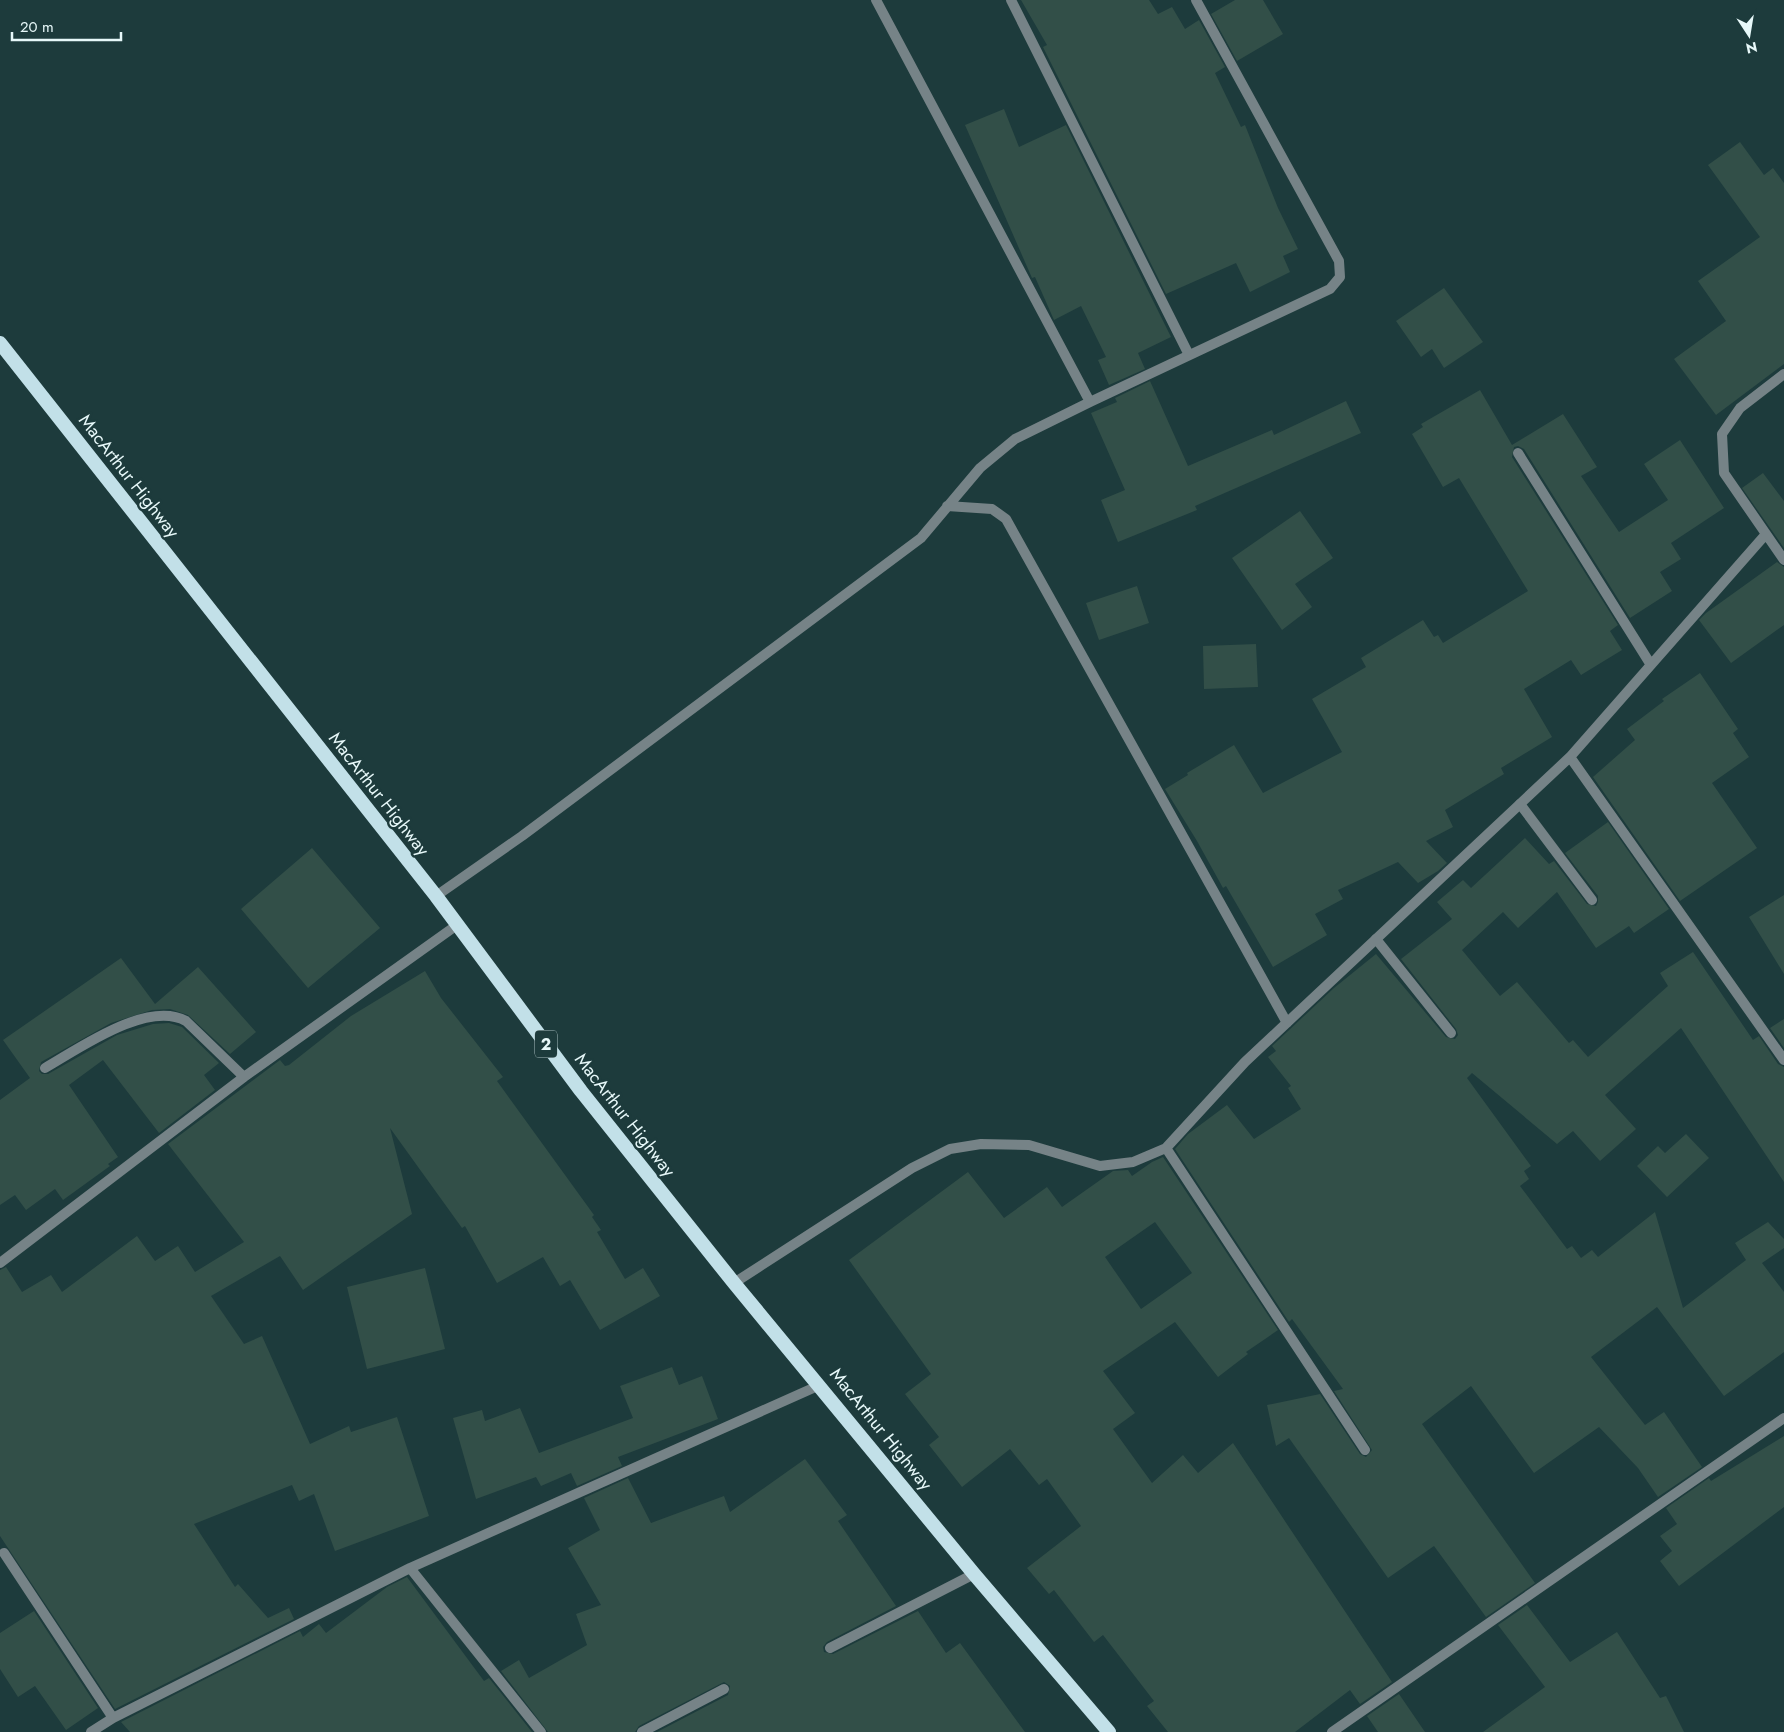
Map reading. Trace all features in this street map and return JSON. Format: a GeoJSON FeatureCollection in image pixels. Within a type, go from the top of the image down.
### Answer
{"type":"FeatureCollection","features":[{"type":"Feature","properties":{"kind":"highway","name":"MacArthur Highway"},"geometry":{"type":"LineString","coordinates":[[0,343],[436,896],[581,1091],[734,1283],[820,1384],[974,1574],[1109,1732]]}},
{"type":"Feature","properties":{"kind":"street"},"geometry":{"type":"LineString","coordinates":[[876,0],[1090,402]]}},
{"type":"Feature","properties":{"kind":"street"},"geometry":{"type":"LineString","coordinates":[[1011,0],[1189,355]]}},
{"type":"Feature","properties":{"kind":"street"},"geometry":{"type":"LineString","coordinates":[[436,896],[522,836],[920,538],[980,468],[1015,439],[1189,355],[1330,290],[1340,278],[1338,261],[1196,0]]}},
{"type":"Feature","properties":{"kind":"street"},"geometry":{"type":"LineString","coordinates":[[1784,374],[1740,408],[1722,434],[1724,473],[1784,560]]}},
{"type":"Feature","properties":{"kind":"street"},"geometry":{"type":"LineString","coordinates":[[1518,454],[1651,665]]}},
{"type":"Feature","properties":{"kind":"street"},"geometry":{"type":"LineString","coordinates":[[947,506],[992,509],[1006,519],[1287,1023]]}},
{"type":"Feature","properties":{"kind":"street"},"geometry":{"type":"LineString","coordinates":[[734,1283],[912,1168],[950,1149],[981,1144],[1029,1146],[1100,1166],[1134,1162],[1166,1148],[1245,1062],[1570,757],[1766,534]]}},
{"type":"Feature","properties":{"kind":"street"},"geometry":{"type":"LineString","coordinates":[[1570,757],[1784,1060]]}},
{"type":"Feature","properties":{"kind":"street"},"geometry":{"type":"LineString","coordinates":[[1520,804],[1592,900]]}},
{"type":"Feature","properties":{"kind":"street"},"geometry":{"type":"LineString","coordinates":[[0,1263],[244,1077],[457,925]]}},
{"type":"Feature","properties":{"kind":"street"},"geometry":{"type":"LineString","coordinates":[[1376,939],[1451,1033]]}},
{"type":"Feature","properties":{"kind":"street"},"geometry":{"type":"LineString","coordinates":[[45,1068],[123,1025],[160,1015],[175,1015],[186,1021],[244,1077]]}},
{"type":"Feature","properties":{"kind":"street"},"geometry":{"type":"LineString","coordinates":[[1166,1148],[1366,1450]]}},
{"type":"Feature","properties":{"kind":"street"},"geometry":{"type":"LineString","coordinates":[[91,1732],[113,1718],[410,1568],[820,1384]]}},
{"type":"Feature","properties":{"kind":"street"},"geometry":{"type":"LineString","coordinates":[[1332,1732],[1784,1418]]}},
{"type":"Feature","properties":{"kind":"street"},"geometry":{"type":"LineString","coordinates":[[4,1553],[113,1718]]}},
{"type":"Feature","properties":{"kind":"street"},"geometry":{"type":"LineString","coordinates":[[410,1568],[541,1732]]}},
{"type":"Feature","properties":{"kind":"street"},"geometry":{"type":"LineString","coordinates":[[830,1648],[974,1574]]}},
{"type":"Feature","properties":{"kind":"street"},"geometry":{"type":"LineString","coordinates":[[642,1732],[724,1689]]}},
{"type":"Feature","properties":{"kind":"building"},"geometry":{"type":"Polygon","coordinates":[[[1021,0],[1149,0],[1158,14],[1172,7],[1185,29],[1199,20],[1225,67],[1215,73],[1241,127],[1245,125],[1278,208],[1298,249],[1283,256],[1290,272],[1250,292],[1236,263],[1166,294],[1043,47],[1047,45],[1021,0]]]}},
{"type":"Feature","properties":{"kind":"building"},"geometry":{"type":"Polygon","coordinates":[[[1235,0],[1263,0],[1283,34],[1237,61],[1211,14],[1235,0]]]}},
{"type":"Feature","properties":{"kind":"building"},"geometry":{"type":"Polygon","coordinates":[[[1004,109],[1019,147],[1066,125],[1171,337],[1138,353],[1145,369],[1109,385],[1098,360],[1106,357],[1081,306],[1054,320],[1035,277],[1032,278],[965,125],[1004,109]]]}},
{"type":"Feature","properties":{"kind":"building"},"geometry":{"type":"Polygon","coordinates":[[[1740,142],[1764,175],[1773,168],[1784,183],[1784,364],[1716,415],[1674,359],[1726,321],[1698,281],[1760,237],[1708,165],[1740,142]]]}},
{"type":"Feature","properties":{"kind":"building"},"geometry":{"type":"Polygon","coordinates":[[[1444,288],[1483,342],[1444,368],[1432,349],[1421,357],[1396,321],[1444,288]]]}},
{"type":"Feature","properties":{"kind":"building"},"geometry":{"type":"Polygon","coordinates":[[[1150,381],[1188,466],[1272,430],[1274,435],[1346,401],[1361,433],[1195,506],[1197,510],[1118,542],[1101,500],[1125,490],[1091,413],[1117,402],[1115,398],[1150,381]]]}},
{"type":"Feature","properties":{"kind":"building"},"geometry":{"type":"Polygon","coordinates":[[[1480,390],[1512,445],[1563,414],[1597,467],[1581,476],[1619,532],[1668,500],[1644,464],[1680,440],[1724,508],[1671,543],[1681,559],[1660,572],[1672,591],[1630,618],[1524,449],[1518,446],[1514,447],[1512,457],[1618,625],[1610,631],[1622,650],[1581,675],[1571,660],[1524,689],[1552,737],[1501,768],[1504,774],[1445,810],[1453,827],[1426,841],[1447,863],[1418,883],[1398,862],[1338,890],[1343,899],[1315,914],[1327,935],[1273,967],[1226,886],[1223,888],[1165,789],[1188,775],[1187,773],[1234,745],[1263,793],[1342,752],[1312,699],[1366,667],[1361,658],[1423,620],[1434,637],[1438,635],[1443,643],[1528,591],[1459,478],[1443,487],[1412,434],[1423,427],[1421,424],[1480,390]]]}},
{"type":"Feature","properties":{"kind":"building"},"geometry":{"type":"Polygon","coordinates":[[[1763,473],[1784,501],[1784,548],[1742,488],[1763,473]]]}},
{"type":"Feature","properties":{"kind":"building"},"geometry":{"type":"Polygon","coordinates":[[[1300,511],[1333,558],[1295,584],[1312,607],[1282,630],[1232,558],[1300,511]]]}},
{"type":"Feature","properties":{"kind":"building"},"geometry":{"type":"Polygon","coordinates":[[[1777,562],[1784,567],[1784,625],[1731,663],[1699,620],[1777,562]]]}},
{"type":"Feature","properties":{"kind":"building"},"geometry":{"type":"Polygon","coordinates":[[[1137,586],[1149,623],[1099,640],[1086,603],[1137,586]]]}},
{"type":"Feature","properties":{"kind":"building"},"geometry":{"type":"Polygon","coordinates":[[[1256,644],[1258,687],[1204,689],[1203,646],[1256,644]]]}},
{"type":"Feature","properties":{"kind":"building"},"geometry":{"type":"Polygon","coordinates":[[[1700,673],[1738,729],[1733,733],[1749,757],[1712,783],[1757,848],[1680,901],[1593,777],[1635,740],[1627,729],[1664,701],[1662,699],[1700,673]]]}},
{"type":"Feature","properties":{"kind":"building"},"geometry":{"type":"Polygon","coordinates":[[[1608,822],[1669,909],[1634,933],[1629,926],[1596,948],[1557,892],[1518,928],[1503,912],[1462,950],[1500,996],[1517,982],[1569,1043],[1573,1040],[1588,1057],[1668,986],[1660,973],[1693,952],[1753,1040],[1759,1036],[1778,1064],[1784,1067],[1784,1182],[1681,1028],[1605,1095],[1636,1129],[1600,1161],[1573,1131],[1557,1144],[1472,1073],[1467,1078],[1531,1166],[1524,1171],[1529,1179],[1520,1186],[1567,1249],[1572,1246],[1581,1258],[1592,1250],[1598,1257],[1655,1212],[1683,1308],[1746,1260],[1735,1243],[1768,1222],[1784,1239],[1784,1248],[1762,1263],[1784,1292],[1784,1352],[1724,1396],[1657,1307],[1591,1357],[1645,1425],[1664,1412],[1702,1467],[1658,1497],[1638,1468],[1599,1427],[1534,1473],[1471,1386],[1422,1424],[1535,1583],[1486,1617],[1434,1546],[1388,1578],[1289,1438],[1276,1446],[1267,1405],[1320,1394],[1360,1454],[1366,1457],[1372,1450],[1334,1391],[1343,1389],[1292,1319],[1289,1322],[1175,1149],[1188,1134],[1227,1105],[1254,1139],[1301,1109],[1288,1088],[1291,1086],[1268,1057],[1276,1051],[1272,1046],[1334,988],[1376,954],[1446,1037],[1455,1039],[1458,1035],[1456,1029],[1401,959],[1452,919],[1437,902],[1463,880],[1471,888],[1525,838],[1549,864],[1554,861],[1587,904],[1596,906],[1598,896],[1565,853],[1608,822]]]}},
{"type":"Feature","properties":{"kind":"building"},"geometry":{"type":"Polygon","coordinates":[[[312,848],[380,928],[308,988],[241,909],[312,848]]]}},
{"type":"Feature","properties":{"kind":"building"},"geometry":{"type":"Polygon","coordinates":[[[1784,895],[1784,974],[1749,917],[1784,895]]]}},
{"type":"Feature","properties":{"kind":"building"},"geometry":{"type":"Polygon","coordinates":[[[121,958],[155,1004],[198,967],[256,1032],[230,1054],[188,1015],[170,1009],[152,1010],[111,1023],[41,1062],[39,1071],[42,1074],[48,1074],[117,1035],[153,1024],[169,1023],[182,1027],[219,1063],[204,1075],[215,1090],[159,1133],[103,1060],[69,1085],[118,1157],[108,1164],[110,1166],[63,1200],[55,1189],[26,1210],[15,1195],[0,1205],[0,1100],[30,1078],[3,1040],[121,958]]]}},
{"type":"Feature","properties":{"kind":"building"},"geometry":{"type":"Polygon","coordinates":[[[425,971],[441,998],[503,1077],[497,1081],[594,1215],[592,1217],[601,1230],[597,1232],[625,1279],[643,1268],[660,1296],[600,1330],[570,1280],[560,1286],[543,1257],[497,1283],[465,1226],[462,1228],[390,1128],[412,1214],[303,1290],[280,1256],[211,1296],[244,1344],[262,1336],[310,1444],[349,1426],[351,1432],[397,1417],[429,1516],[335,1551],[314,1494],[299,1501],[292,1485],[194,1524],[235,1587],[238,1584],[268,1618],[289,1608],[294,1619],[115,1709],[0,1536],[0,1270],[6,1267],[22,1292],[51,1275],[62,1292],[137,1236],[155,1261],[178,1246],[195,1272],[244,1242],[168,1144],[280,1060],[285,1066],[289,1065],[351,1016],[425,971]]]}},
{"type":"Feature","properties":{"kind":"building"},"geometry":{"type":"Polygon","coordinates":[[[1784,1019],[1784,1048],[1770,1028],[1784,1019]]]}},
{"type":"Feature","properties":{"kind":"building"},"geometry":{"type":"Polygon","coordinates":[[[1686,1134],[1709,1158],[1667,1197],[1637,1166],[1658,1146],[1665,1153],[1686,1134]]]}},
{"type":"Feature","properties":{"kind":"building"},"geometry":{"type":"Polygon","coordinates":[[[1163,1157],[1278,1330],[1246,1352],[1248,1354],[1218,1377],[1175,1322],[1103,1371],[1135,1413],[1113,1429],[1152,1483],[1183,1455],[1198,1473],[1233,1443],[1392,1682],[1360,1704],[1350,1690],[1295,1732],[1168,1732],[1147,1706],[1154,1701],[1103,1635],[1094,1642],[1054,1590],[1049,1594],[1027,1568],[1081,1526],[1047,1479],[1039,1485],[1010,1449],[962,1487],[929,1445],[939,1437],[905,1394],[931,1374],[849,1260],[968,1172],[1004,1218],[1047,1187],[1062,1207],[1113,1171],[1128,1170],[1132,1176],[1163,1157]],[[1155,1222],[1105,1257],[1141,1309],[1192,1273],[1155,1222]]]}},
{"type":"Feature","properties":{"kind":"building"},"geometry":{"type":"Polygon","coordinates":[[[425,1268],[445,1349],[367,1369],[347,1287],[425,1268]]]}},
{"type":"Feature","properties":{"kind":"building"},"geometry":{"type":"Polygon","coordinates":[[[672,1367],[679,1385],[702,1376],[718,1419],[618,1457],[622,1466],[577,1486],[571,1473],[541,1486],[536,1477],[476,1499],[453,1418],[482,1410],[485,1421],[520,1408],[539,1453],[633,1418],[620,1386],[672,1367]]]}},
{"type":"Feature","properties":{"kind":"building"},"geometry":{"type":"Polygon","coordinates":[[[1784,1436],[1784,1507],[1679,1586],[1660,1561],[1672,1551],[1660,1536],[1677,1524],[1666,1508],[1709,1478],[1711,1481],[1784,1436]]]}},
{"type":"Feature","properties":{"kind":"building"},"geometry":{"type":"Polygon","coordinates":[[[805,1459],[847,1515],[838,1521],[896,1606],[827,1642],[823,1647],[824,1652],[833,1654],[918,1611],[946,1653],[960,1643],[1025,1732],[657,1732],[728,1695],[730,1686],[724,1682],[639,1726],[635,1732],[548,1732],[501,1671],[519,1660],[529,1678],[587,1645],[576,1614],[601,1605],[568,1548],[600,1530],[584,1498],[628,1478],[651,1523],[724,1496],[730,1512],[805,1459]]]}},
{"type":"Feature","properties":{"kind":"building"},"geometry":{"type":"Polygon","coordinates":[[[407,1577],[484,1681],[489,1678],[532,1732],[130,1732],[121,1722],[300,1631],[303,1637],[319,1624],[326,1633],[387,1587],[407,1577]]]}},
{"type":"Feature","properties":{"kind":"building"},"geometry":{"type":"Polygon","coordinates":[[[1527,1605],[1570,1662],[1617,1632],[1660,1698],[1666,1696],[1684,1732],[1483,1732],[1545,1687],[1498,1625],[1527,1605]]]}},
{"type":"Feature","properties":{"kind":"building"},"geometry":{"type":"Polygon","coordinates":[[[34,1611],[98,1708],[66,1730],[35,1686],[18,1697],[0,1669],[0,1633],[34,1611]]]}},
{"type":"Feature","properties":{"kind":"building"},"geometry":{"type":"Polygon","coordinates":[[[1399,1694],[1425,1732],[1378,1732],[1367,1716],[1399,1694]]]}}]}
